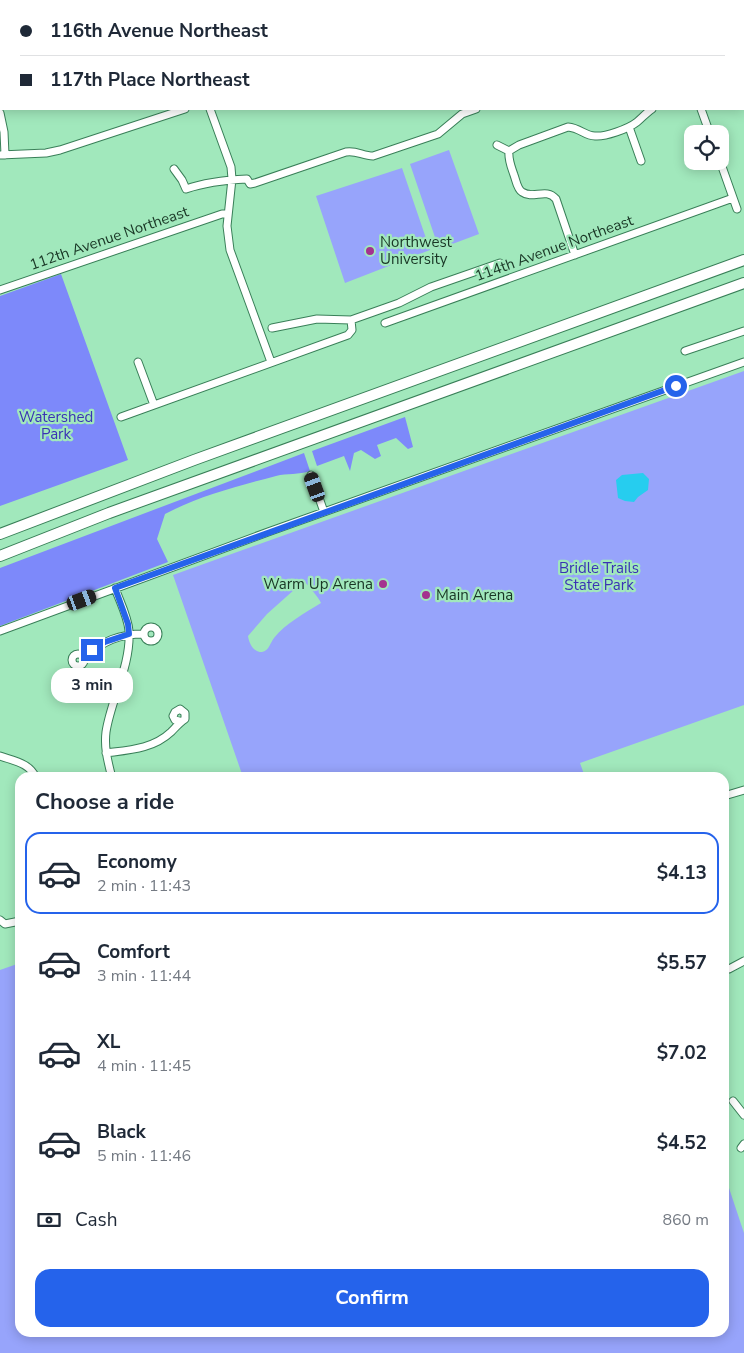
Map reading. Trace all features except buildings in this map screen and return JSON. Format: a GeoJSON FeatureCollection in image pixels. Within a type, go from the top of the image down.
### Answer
{"type":"FeatureCollection","features":[{"type":"Feature","properties":{"kind":"highway"},"geometry":{"type":"LineString","coordinates":[[0,534],[194,460],[744,260]]}},
{"type":"Feature","properties":{"kind":"highway"},"geometry":{"type":"LineString","coordinates":[[0,556],[109,513],[744,283]]}},
{"type":"Feature","properties":{"kind":"street"},"geometry":{"type":"LineString","coordinates":[[0,113],[4,132],[3,155],[46,153],[60,150],[182,110]]}},
{"type":"Feature","properties":{"kind":"street"},"geometry":{"type":"LineString","coordinates":[[210,110],[231,167],[232,195],[227,226],[230,250],[271,362]]}},
{"type":"Feature","properties":{"kind":"street"},"geometry":{"type":"LineString","coordinates":[[174,169],[186,189],[206,182],[232,179],[247,179],[250,184],[351,151],[365,156],[373,156],[438,134],[452,120],[473,110]]}},
{"type":"Feature","properties":{"kind":"street"},"geometry":{"type":"LineString","coordinates":[[575,255],[556,199],[547,193],[523,193],[519,188],[508,159],[509,151],[519,144],[568,127],[576,128],[594,136],[629,127],[651,110]]}},
{"type":"Feature","properties":{"kind":"street"},"geometry":{"type":"LineString","coordinates":[[701,110],[707,125]]}},
{"type":"Feature","properties":{"kind":"street"},"geometry":{"type":"LineString","coordinates":[[629,127],[641,161]]}},
{"type":"Feature","properties":{"kind":"street"},"geometry":{"type":"LineString","coordinates":[[497,145],[509,151]]}},
{"type":"Feature","properties":{"kind":"street"},"geometry":{"type":"LineString","coordinates":[[723,170],[737,209]]}},
{"type":"Feature","properties":{"kind":"street","name":"114th Avenue Northeast"},"geometry":{"type":"LineString","coordinates":[[385,323],[733,198]]}},
{"type":"Feature","properties":{"kind":"street","name":"112th Avenue Northeast"},"geometry":{"type":"LineString","coordinates":[[0,290],[222,214],[228,214]]}},
{"type":"Feature","properties":{"kind":"street"},"geometry":{"type":"LineString","coordinates":[[272,328],[317,318],[351,320],[399,303],[432,287],[500,263]]}},
{"type":"Feature","properties":{"kind":"street"},"geometry":{"type":"LineString","coordinates":[[121,417],[348,335],[352,330],[351,320]]}},
{"type":"Feature","properties":{"kind":"street"},"geometry":{"type":"LineString","coordinates":[[685,351],[744,331]]}},
{"type":"Feature","properties":{"kind":"street"},"geometry":{"type":"LineString","coordinates":[[138,362],[154,405]]}},
{"type":"Feature","properties":{"kind":"street"},"geometry":{"type":"LineString","coordinates":[[0,631],[324,512],[744,362]]}},
{"type":"Feature","properties":{"kind":"street"},"geometry":{"type":"LineString","coordinates":[[311,475],[324,512]]}},
{"type":"Feature","properties":{"kind":"street"},"geometry":{"type":"LineString","coordinates":[[111,772],[106,753],[106,732],[124,668],[129,634],[128,624],[115,588]]}},
{"type":"Feature","properties":{"kind":"street"},"geometry":{"type":"LineString","coordinates":[[84,656],[105,642],[129,634],[144,634]]}},
{"type":"Feature","properties":{"kind":"street"},"geometry":{"type":"LineString","coordinates":[[106,753],[135,749],[153,744],[170,733],[179,721]]}},
{"type":"Feature","properties":{"kind":"street"},"geometry":{"type":"LineString","coordinates":[[0,756],[28,766],[33,772]]}},
{"type":"Feature","properties":{"kind":"street"},"geometry":{"type":"LineString","coordinates":[[729,794],[744,790]]}},
{"type":"Feature","properties":{"kind":"street"},"geometry":{"type":"LineString","coordinates":[[2,921],[10,924],[15,922]]}},
{"type":"Feature","properties":{"kind":"street"},"geometry":{"type":"LineString","coordinates":[[729,969],[744,962]]}},
{"type":"Feature","properties":{"kind":"street"},"geometry":{"type":"LineString","coordinates":[[733,1101],[744,1115]]}},
{"type":"Feature","properties":{"kind":"green space"},"geometry":{"type":"Polygon","coordinates":[[[449,150],[479,234],[439,249],[410,164],[449,150]]]}},
{"type":"Feature","properties":{"kind":"green space"},"geometry":{"type":"Polygon","coordinates":[[[402,168],[430,250],[345,283],[316,196],[402,168]]]}},
{"type":"Feature","properties":{"kind":"green space","name":"Watershed Park"},"geometry":{"type":"Polygon","coordinates":[[[61,274],[128,460],[0,506],[0,296],[61,274]]]}},
{"type":"Feature","properties":{"kind":"green space","name":"Bridle Trails State Park"},"geometry":{"type":"Polygon","coordinates":[[[744,371],[744,705],[580,763],[583,772],[241,772],[173,575],[744,371]],[[304,581],[267,614],[248,636],[250,644],[254,649],[259,652],[266,650],[284,628],[321,603],[304,581]]]}},
{"type":"Feature","properties":{"kind":"green space"},"geometry":{"type":"Polygon","coordinates":[[[405,417],[413,447],[408,449],[396,438],[377,445],[381,456],[375,459],[361,450],[354,453],[350,471],[344,456],[317,466],[312,451],[405,417]]]}},
{"type":"Feature","properties":{"kind":"green space"},"geometry":{"type":"Polygon","coordinates":[[[304,453],[310,471],[280,475],[233,488],[191,502],[165,514],[157,539],[168,562],[0,626],[0,568],[304,453]]]}},
{"type":"Feature","properties":{"kind":"green space"},"geometry":{"type":"Polygon","coordinates":[[[15,965],[15,1337],[729,1337],[729,1188],[744,1233],[744,1353],[0,1353],[0,970],[15,965]]]}},
{"type":"Feature","properties":{"kind":"shaded area"},"geometry":{"type":"Polygon","coordinates":[[[643,473],[649,479],[648,490],[634,502],[618,498],[616,480],[622,475],[643,473]]]}},
{"type":"Feature","properties":{"kind":"place","name":"Northwest University"},"geometry":{"type":"Point","coordinates":[370,251]}},
{"type":"Feature","properties":{"kind":"place","name":"Warm Up Arena"},"geometry":{"type":"Point","coordinates":[383,584]}},
{"type":"Feature","properties":{"kind":"place","name":"Main Arena"},"geometry":{"type":"Point","coordinates":[426,595]}},
{"type":"Feature","properties":{"kind":"route"},"geometry":{"type":"LineString","coordinates":[[92,650],[105,642],[129,634],[128,624],[115,588],[676,386]]}}]}
